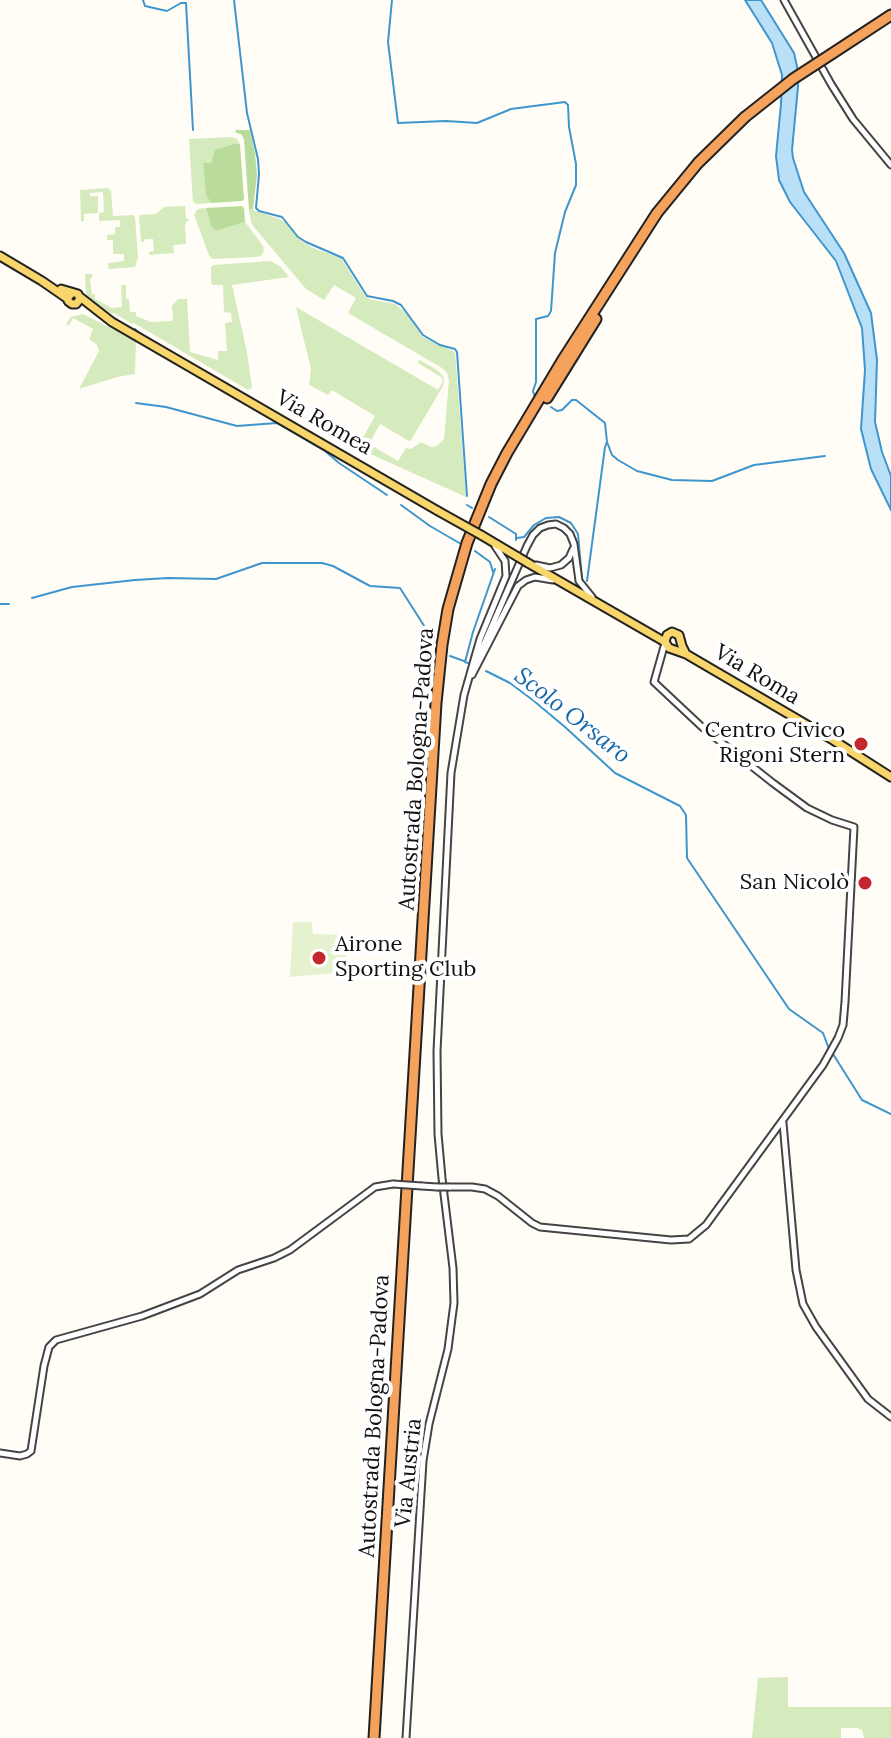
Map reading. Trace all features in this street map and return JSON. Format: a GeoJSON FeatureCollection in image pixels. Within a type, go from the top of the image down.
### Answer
{"type":"FeatureCollection","features":[{"type":"Feature","properties":{"kind":"highway","name":"Autostrada Bologna-Padova"},"geometry":{"type":"LineString","coordinates":[[834,55],[891,15]]}},
{"type":"Feature","properties":{"kind":"highway","name":"Autostrada Bologna-Padova"},"geometry":{"type":"LineString","coordinates":[[377,1738],[436,703],[448,609],[467,543],[491,484],[562,361],[657,213],[698,163],[785,85],[891,21]]}},
{"type":"Feature","properties":{"kind":"main road","name":"Via Romea"},"geometry":{"type":"LineString","coordinates":[[0,256],[518,557]]}},
{"type":"Feature","properties":{"kind":"main road","name":"Via Roma"},"geometry":{"type":"LineString","coordinates":[[518,557],[547,570],[567,585],[653,634],[668,647],[686,654],[891,777]]}},
{"type":"Feature","properties":{"kind":"main road"},"geometry":{"type":"LineString","coordinates":[[653,634],[669,633],[678,634],[679,646],[668,647],[665,637],[669,633]]}},
{"type":"Feature","properties":{"kind":"main road","name":"Via Roma"},"geometry":{"type":"LineString","coordinates":[[681,642],[686,654]]}},
{"type":"Feature","properties":{"kind":"street"},"geometry":{"type":"LineString","coordinates":[[784,0],[853,119],[891,165]]}},
{"type":"Feature","properties":{"kind":"street"},"geometry":{"type":"LineString","coordinates":[[468,683],[533,535],[544,526],[556,524],[570,534],[579,581],[596,602]]}},
{"type":"Feature","properties":{"kind":"street"},"geometry":{"type":"LineString","coordinates":[[468,683],[480,639],[506,576],[505,561],[500,551],[481,535]]}},
{"type":"Feature","properties":{"kind":"street"},"geometry":{"type":"LineString","coordinates":[[547,570],[566,562],[574,544]]}},
{"type":"Feature","properties":{"kind":"street"},"geometry":{"type":"LineString","coordinates":[[468,683],[522,582],[539,577],[567,585]]}},
{"type":"Feature","properties":{"kind":"street"},"geometry":{"type":"LineString","coordinates":[[0,1453],[20,1456],[31,1451],[44,1366],[49,1347],[56,1340],[142,1316],[200,1294],[229,1275],[290,1250],[375,1187],[393,1184],[485,1189],[540,1227],[687,1239],[706,1225],[832,1052],[840,1032],[844,1014],[854,827],[807,808],[702,727],[654,682],[668,647]]}},
{"type":"Feature","properties":{"kind":"street","name":"Via Austria"},"geometry":{"type":"LineString","coordinates":[[406,1738],[425,1441],[454,1317],[453,1268],[438,1134],[437,1051],[451,773],[458,723],[468,683]]}},
{"type":"Feature","properties":{"kind":"street"},"geometry":{"type":"LineString","coordinates":[[786,1115],[782,1127],[803,1304],[868,1399],[891,1417]]}},
{"type":"Feature","properties":{"kind":"street"},"geometry":{"type":"LineString","coordinates":[[773,1132],[782,1127]]}},
{"type":"Feature","properties":{"kind":"street"},"geometry":{"type":"LineString","coordinates":[[773,1132],[779,1131],[783,1135]]}},
{"type":"Feature","properties":{"kind":"green space"},"geometry":{"type":"Polygon","coordinates":[[[236,130],[250,130],[255,153],[257,175],[253,209],[249,210],[244,140],[236,130]]]}},
{"type":"Feature","properties":{"kind":"green space"},"geometry":{"type":"Polygon","coordinates":[[[232,137],[240,144],[225,147],[213,157],[211,163],[203,163],[206,195],[211,203],[193,202],[189,139],[232,137]]]}},
{"type":"Feature","properties":{"kind":"green space"},"geometry":{"type":"Polygon","coordinates":[[[240,144],[244,199],[211,203],[206,195],[203,163],[211,163],[215,150],[240,144]]]}},
{"type":"Feature","properties":{"kind":"green space"},"geometry":{"type":"Polygon","coordinates":[[[108,188],[111,191],[113,216],[135,217],[138,258],[135,267],[109,269],[108,263],[124,261],[124,254],[113,254],[113,240],[107,240],[107,235],[115,234],[115,227],[120,227],[120,220],[99,221],[99,213],[104,212],[103,192],[90,193],[90,196],[98,196],[98,213],[84,214],[84,221],[81,221],[80,190],[108,188]]]}},
{"type":"Feature","properties":{"kind":"green space"},"geometry":{"type":"Polygon","coordinates":[[[185,206],[186,219],[190,219],[185,224],[186,244],[173,245],[174,253],[149,255],[154,251],[153,239],[141,242],[139,215],[156,214],[164,207],[185,206]]]}},
{"type":"Feature","properties":{"kind":"green space"},"geometry":{"type":"Polygon","coordinates":[[[242,206],[245,222],[216,231],[211,226],[206,208],[242,206]]]}},
{"type":"Feature","properties":{"kind":"green space"},"geometry":{"type":"Polygon","coordinates":[[[206,208],[211,226],[216,231],[245,222],[263,246],[262,255],[212,259],[194,215],[198,209],[206,208]]]}},
{"type":"Feature","properties":{"kind":"green space"},"geometry":{"type":"Polygon","coordinates":[[[249,210],[280,219],[300,240],[313,248],[341,258],[365,296],[395,304],[407,314],[423,337],[455,352],[466,497],[357,448],[375,416],[332,390],[328,395],[309,385],[311,369],[296,307],[438,390],[443,381],[441,377],[418,361],[443,376],[444,381],[443,386],[411,440],[380,424],[369,444],[398,461],[406,448],[411,449],[421,442],[431,447],[437,446],[444,439],[447,373],[348,313],[356,298],[334,285],[324,300],[306,289],[254,227],[249,210]]]}},
{"type":"Feature","properties":{"kind":"green space"},"geometry":{"type":"Polygon","coordinates":[[[270,261],[280,266],[289,277],[232,285],[247,352],[252,388],[248,390],[134,323],[112,314],[86,295],[85,274],[93,274],[90,280],[95,299],[112,308],[122,307],[121,285],[126,285],[130,312],[136,312],[136,316],[151,322],[171,321],[172,306],[178,299],[187,299],[190,352],[218,360],[218,351],[227,351],[225,323],[232,322],[231,313],[224,312],[223,285],[211,283],[211,267],[270,261]]]}},
{"type":"Feature","properties":{"kind":"green space"},"geometry":{"type":"Polygon","coordinates":[[[83,314],[136,341],[135,374],[79,389],[99,351],[89,339],[93,329],[73,318],[69,326],[66,324],[71,317],[83,314]]]}},
{"type":"Feature","properties":{"kind":"green space","name":"Airone Sporting Club"},"geometry":{"type":"Polygon","coordinates":[[[293,922],[312,922],[313,934],[343,935],[347,944],[346,972],[290,977],[293,922]]]}},
{"type":"Feature","properties":{"kind":"green space"},"geometry":{"type":"Polygon","coordinates":[[[788,1677],[788,1707],[891,1707],[891,1738],[864,1738],[862,1730],[841,1728],[841,1738],[752,1738],[758,1678],[788,1677]]]}},
{"type":"Feature","properties":{"kind":"water"},"geometry":{"type":"Polygon","coordinates":[[[745,0],[761,0],[794,53],[798,87],[793,158],[804,192],[844,253],[871,313],[877,360],[875,422],[891,476],[891,510],[871,469],[861,429],[865,370],[862,328],[836,261],[790,202],[779,180],[776,156],[782,75],[772,43],[745,0]]]}},
{"type":"Feature","properties":{"kind":"waterway"},"geometry":{"type":"LineString","coordinates":[[143,0],[145,6],[167,11],[186,3],[193,130]]}},
{"type":"Feature","properties":{"kind":"waterway","name":"Scolo Orsaro"},"geometry":{"type":"LineString","coordinates":[[234,0],[247,113],[258,159],[256,208],[282,217],[298,237],[343,258],[367,296],[401,305],[423,335],[455,349],[467,496]]}},
{"type":"Feature","properties":{"kind":"waterway"},"geometry":{"type":"LineString","coordinates":[[392,0],[388,42],[398,123],[477,123],[511,109],[565,102],[568,105],[576,185],[565,212],[555,253],[551,311],[548,316],[536,319],[535,397]]}},
{"type":"Feature","properties":{"kind":"waterway"},"geometry":{"type":"LineString","coordinates":[[135,329],[141,335]]}},
{"type":"Feature","properties":{"kind":"waterway"},"geometry":{"type":"LineString","coordinates":[[551,407],[562,410],[576,400],[605,423],[607,442],[587,581]]}},
{"type":"Feature","properties":{"kind":"waterway"},"geometry":{"type":"LineString","coordinates":[[136,403],[166,407],[237,426],[277,423],[325,451],[387,495]]}},
{"type":"Feature","properties":{"kind":"waterway"},"geometry":{"type":"LineString","coordinates":[[607,442],[612,455],[618,460],[637,471],[672,480],[712,481],[754,465],[825,456]]}},
{"type":"Feature","properties":{"kind":"waterway"},"geometry":{"type":"LineString","coordinates":[[401,505],[461,544]]}},
{"type":"Feature","properties":{"kind":"waterway","name":"Scolo Orsaro"},"geometry":{"type":"LineString","coordinates":[[467,505],[472,508]]}},
{"type":"Feature","properties":{"kind":"waterway","name":"Scolo Orsaro"},"geometry":{"type":"LineString","coordinates":[[489,517],[516,534],[516,540]]}},
{"type":"Feature","properties":{"kind":"waterway"},"geometry":{"type":"LineString","coordinates":[[517,538],[524,537],[534,525],[546,518],[559,517],[571,523],[578,534],[584,584]]}},
{"type":"Feature","properties":{"kind":"waterway"},"geometry":{"type":"LineString","coordinates":[[475,551],[490,562],[493,572]]}},
{"type":"Feature","properties":{"kind":"waterway"},"geometry":{"type":"LineString","coordinates":[[32,598],[72,587],[135,580],[216,579],[262,563],[322,563],[370,586],[400,588],[437,646]]}},
{"type":"Feature","properties":{"kind":"waterway","name":"Scolo Orsaro"},"geometry":{"type":"LineString","coordinates":[[468,663],[465,662],[473,632],[495,569]]}},
{"type":"Feature","properties":{"kind":"waterway"},"geometry":{"type":"LineString","coordinates":[[0,604],[9,604]]}},
{"type":"Feature","properties":{"kind":"waterway"},"geometry":{"type":"LineString","coordinates":[[450,656],[464,661]]}},
{"type":"Feature","properties":{"kind":"waterway","name":"Scolo Orsaro"},"geometry":{"type":"LineString","coordinates":[[486,671],[510,683],[534,701],[615,773],[680,806],[686,815],[687,858],[789,1009],[823,1033],[829,1049]]}},
{"type":"Feature","properties":{"kind":"waterway","name":"Scolo Orsaro"},"geometry":{"type":"LineString","coordinates":[[833,1054],[862,1100],[891,1114]]}},
{"type":"Feature","properties":{"kind":"place","name":"Centro Civico Rigoni Stern"},"geometry":{"type":"Point","coordinates":[861,744]}},
{"type":"Feature","properties":{"kind":"place","name":"San Nicolò"},"geometry":{"type":"Point","coordinates":[865,883]}},
{"type":"Feature","properties":{"kind":"place","name":"Airone Sporting Club"},"geometry":{"type":"Point","coordinates":[319,958]}}]}
